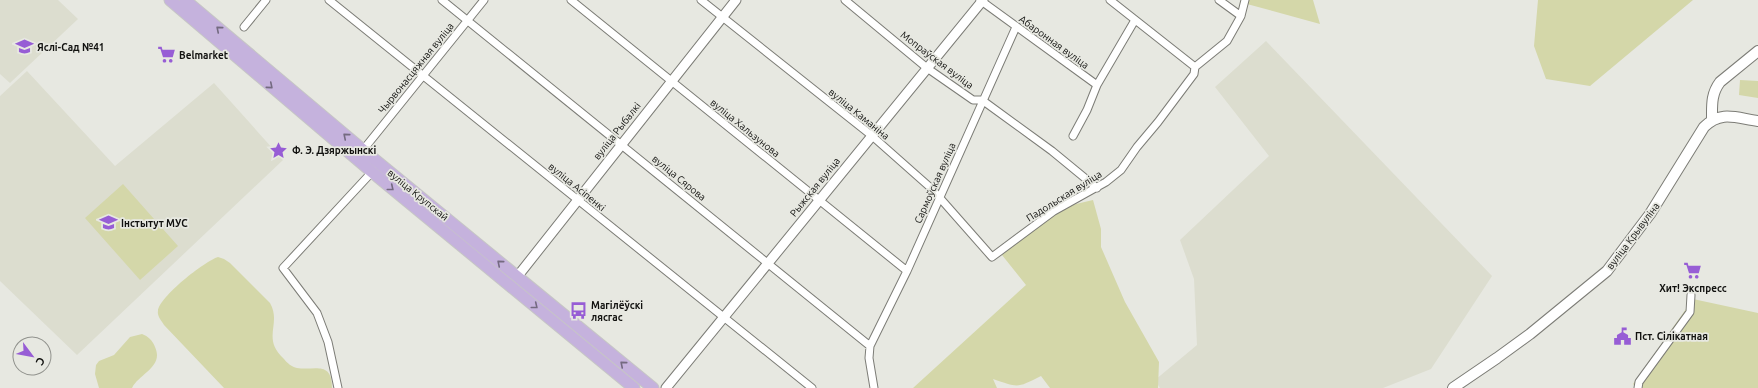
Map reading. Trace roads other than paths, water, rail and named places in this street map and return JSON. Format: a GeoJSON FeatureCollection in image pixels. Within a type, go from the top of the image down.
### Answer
{"type":"FeatureCollection","features":[{"type":"Feature","properties":{"kind":"main road","name":"вуліца Крупскай"},"geometry":{"type":"LineString","coordinates":[[170,0],[372,172],[634,388]]}},
{"type":"Feature","properties":{"kind":"main road","name":"вуліца Крупскай"},"geometry":{"type":"LineString","coordinates":[[185,0],[363,150],[653,388]]}},
{"type":"Feature","properties":{"kind":"main road"},"geometry":{"type":"LineString","coordinates":[[1758,51],[1720,82],[1715,89],[1712,98],[1712,119],[1726,116],[1758,121]]}},
{"type":"Feature","properties":{"kind":"main road","name":"вуліца Крывуліна"},"geometry":{"type":"LineString","coordinates":[[1453,388],[1525,338],[1607,271],[1650,214],[1704,127],[1712,119]]}},
{"type":"Feature","properties":{"kind":"street"},"geometry":{"type":"LineString","coordinates":[[244,27],[266,0]]}},
{"type":"Feature","properties":{"kind":"street","name":"вуліца Асіпенкі"},"geometry":{"type":"LineString","coordinates":[[329,0],[812,388]]}},
{"type":"Feature","properties":{"kind":"street","name":"вуліца Сярова"},"geometry":{"type":"LineString","coordinates":[[442,0],[870,346]]}},
{"type":"Feature","properties":{"kind":"street","name":"Чырвонасцяжная вуліца"},"geometry":{"type":"LineString","coordinates":[[363,150],[484,0]]}},
{"type":"Feature","properties":{"kind":"street","name":"вуліца Хальзунова"},"geometry":{"type":"LineString","coordinates":[[571,0],[907,271]]}},
{"type":"Feature","properties":{"kind":"street","name":"вуліца Каманіна"},"geometry":{"type":"LineString","coordinates":[[701,0],[871,135],[940,198],[992,257]]}},
{"type":"Feature","properties":{"kind":"street","name":"вуліца Рыбалкі"},"geometry":{"type":"LineString","coordinates":[[517,277],[736,0]]}},
{"type":"Feature","properties":{"kind":"street","name":"Мопраўская вуліца"},"geometry":{"type":"LineString","coordinates":[[845,0],[927,68],[973,100],[982,100],[1098,188]]}},
{"type":"Feature","properties":{"kind":"street","name":"Рыжская вуліца"},"geometry":{"type":"LineString","coordinates":[[666,388],[981,0]]}},
{"type":"Feature","properties":{"kind":"street","name":"Абаронная вуліца"},"geometry":{"type":"LineString","coordinates":[[981,0],[1097,85]]}},
{"type":"Feature","properties":{"kind":"street"},"geometry":{"type":"LineString","coordinates":[[1110,0],[1195,67],[1227,41],[1241,16],[1245,0]]}},
{"type":"Feature","properties":{"kind":"street"},"geometry":{"type":"LineString","coordinates":[[1219,0],[1241,16]]}},
{"type":"Feature","properties":{"kind":"street"},"geometry":{"type":"LineString","coordinates":[[1073,136],[1087,110],[1097,85],[1135,20]]}},
{"type":"Feature","properties":{"kind":"street","name":"Сармоўская вуліца"},"geometry":{"type":"LineString","coordinates":[[870,346],[907,271],[982,100],[1016,27]]}},
{"type":"Feature","properties":{"kind":"street","name":"Падольская вуліца"},"geometry":{"type":"LineString","coordinates":[[992,257],[1054,211],[1098,188],[1121,170],[1194,74],[1195,67]]}},
{"type":"Feature","properties":{"kind":"street"},"geometry":{"type":"LineString","coordinates":[[338,388],[330,347],[317,313],[282,268],[372,172]]}},
{"type":"Feature","properties":{"kind":"street"},"geometry":{"type":"LineString","coordinates":[[1638,388],[1639,382],[1690,312],[1691,295]]}},
{"type":"Feature","properties":{"kind":"street"},"geometry":{"type":"LineString","coordinates":[[870,346],[869,358],[874,388]]}},
{"type":"Feature","properties":{"kind":"place","name":"Яслі-Сад №41"},"geometry":{"type":"Point","coordinates":[24,47]}},
{"type":"Feature","properties":{"kind":"place","name":"Belmarket"},"geometry":{"type":"Point","coordinates":[166,55]}},
{"type":"Feature","properties":{"kind":"place","name":"Ф. Э. Дзяржынскі"},"geometry":{"type":"Point","coordinates":[279,150]}},
{"type":"Feature","properties":{"kind":"place","name":"Інстытут МУС"},"geometry":{"type":"Point","coordinates":[108,223]}},
{"type":"Feature","properties":{"kind":"place","name":"Хит! Экспресс"},"geometry":{"type":"Point","coordinates":[1693,271]}},
{"type":"Feature","properties":{"kind":"place","name":"Магілёўскі лясгас"},"geometry":{"type":"Point","coordinates":[578,311]}},
{"type":"Feature","properties":{"kind":"place","name":"Пст. Сілікатная"},"geometry":{"type":"Point","coordinates":[1622,336]}}]}
